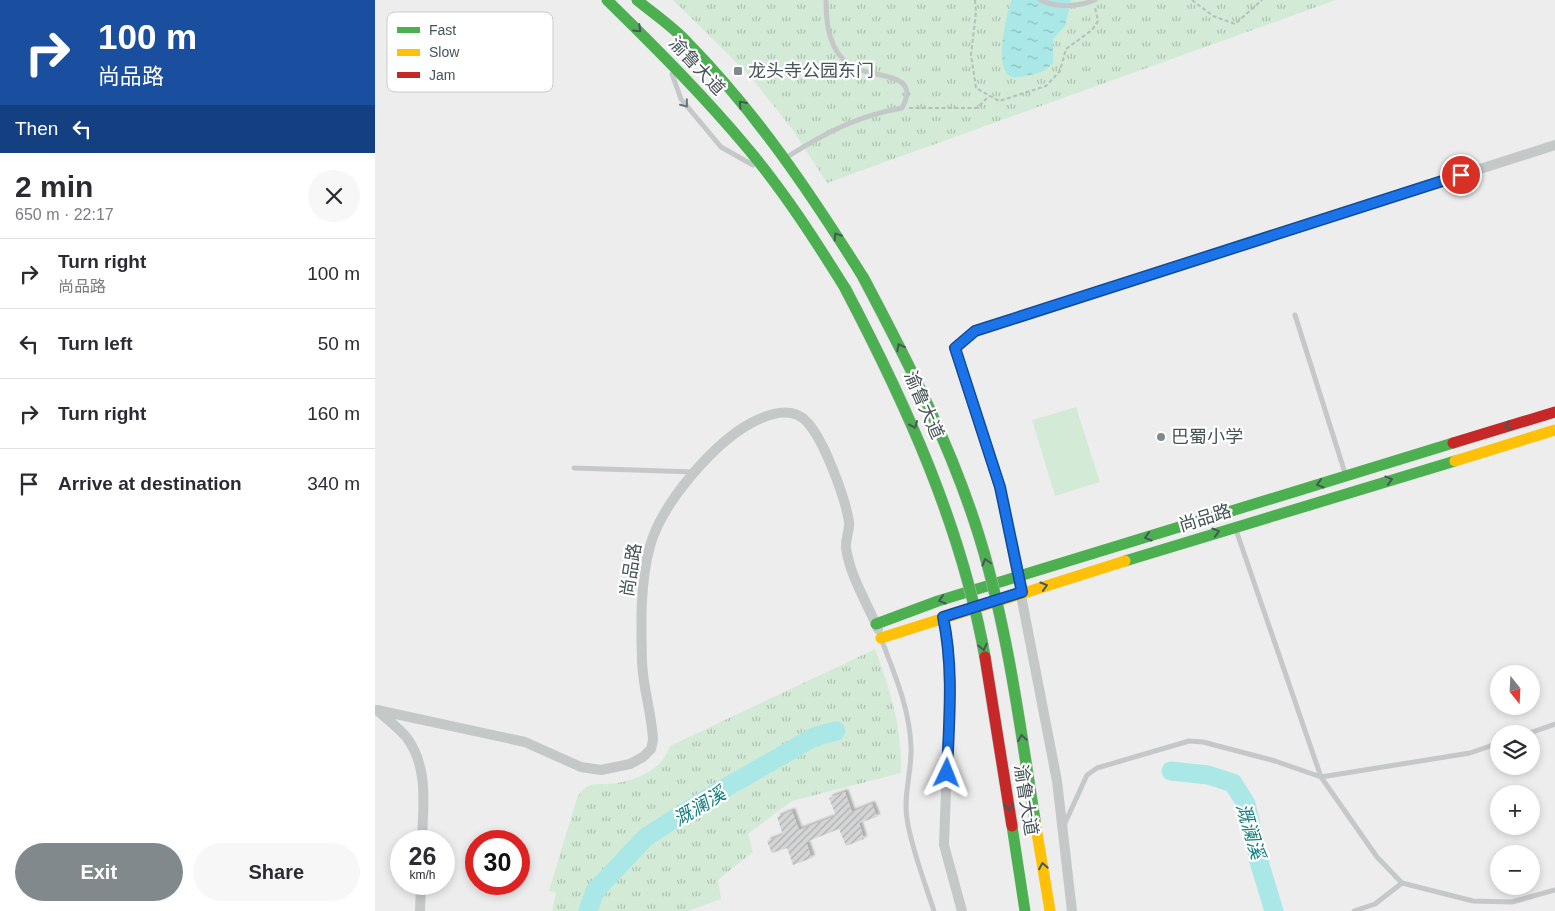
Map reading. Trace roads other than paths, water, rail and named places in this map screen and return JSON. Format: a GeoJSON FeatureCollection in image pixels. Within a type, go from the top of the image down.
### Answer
{"type":"FeatureCollection","features":[{"type":"Feature","properties":{"kind":"main road","name":"渝鲁大道"},"geometry":{"type":"LineString","coordinates":[[607,0],[668,59],[730,127],[768,174],[845,288],[898,388],[941,492],[959,548],[988,668],[1025,911]]}},
{"type":"Feature","properties":{"kind":"main road","name":"渝鲁大道"},"geometry":{"type":"LineString","coordinates":[[637,0],[685,41],[751,115],[785,158],[863,277],[918,381],[942,434],[980,538],[1010,664],[1050,911]]}},
{"type":"Feature","properties":{"kind":"main road","name":"尚品路"},"geometry":{"type":"LineString","coordinates":[[876,624],[937,601],[1555,412]]}},
{"type":"Feature","properties":{"kind":"main road","name":"尚品路"},"geometry":{"type":"LineString","coordinates":[[881,638],[1022,592],[1555,430]]}},
{"type":"Feature","properties":{"kind":"street"},"geometry":{"type":"LineString","coordinates":[[1072,911],[1057,781],[1019,577],[1000,487],[955,348],[975,331],[1555,145]]}},
{"type":"Feature","properties":{"kind":"street","name":"尚品路"},"geometry":{"type":"LineString","coordinates":[[376,710],[525,742],[581,767],[615,769],[643,757],[651,749],[653,740],[642,663],[642,591],[650,545],[665,514],[684,484],[711,455],[745,426],[764,416],[785,413],[805,420],[815,432],[825,450],[849,522],[846,547],[851,566],[881,638]]}},
{"type":"Feature","properties":{"kind":"street"},"geometry":{"type":"LineString","coordinates":[[943,617],[947,638],[950,684],[944,846],[963,911]]}},
{"type":"Feature","properties":{"kind":"street"},"geometry":{"type":"LineString","coordinates":[[376,710],[406,737],[415,752],[423,787],[422,830]]}},
{"type":"Feature","properties":{"kind":"street"},"geometry":{"type":"LineString","coordinates":[[420,911],[421,895]]}},
{"type":"Feature","properties":{"kind":"lane"},"geometry":{"type":"LineString","coordinates":[[785,158],[823,134],[856,121],[902,108],[907,98],[907,91],[903,83],[894,78],[864,72],[852,67],[841,57],[828,34],[826,0]]}},
{"type":"Feature","properties":{"kind":"lane"},"geometry":{"type":"LineString","coordinates":[[1040,0],[1060,5],[1080,5],[1094,0]]}},
{"type":"Feature","properties":{"kind":"lane"},"geometry":{"type":"LineString","coordinates":[[668,59],[681,100],[721,147],[768,174]]}},
{"type":"Feature","properties":{"kind":"lane"},"geometry":{"type":"LineString","coordinates":[[1295,315],[1346,476]]}},
{"type":"Feature","properties":{"kind":"lane"},"geometry":{"type":"LineString","coordinates":[[574,468],[695,472]]}},
{"type":"Feature","properties":{"kind":"lane"},"geometry":{"type":"LineString","coordinates":[[1235,527],[1321,777],[1377,857],[1403,883],[1473,901],[1512,902],[1555,890]]}},
{"type":"Feature","properties":{"kind":"lane"},"geometry":{"type":"LineString","coordinates":[[881,638],[907,716],[911,747],[906,800],[907,820],[934,911]]}},
{"type":"Feature","properties":{"kind":"lane"},"geometry":{"type":"LineString","coordinates":[[1540,729],[1555,724]]}},
{"type":"Feature","properties":{"kind":"lane"},"geometry":{"type":"LineString","coordinates":[[1063,828],[1068,812],[1087,775],[1097,768],[1189,742],[1203,742],[1275,761],[1321,777],[1470,753],[1490,746]]}},
{"type":"Feature","properties":{"kind":"lane"},"geometry":{"type":"LineString","coordinates":[[1355,911],[1375,904],[1403,883]]}},
{"type":"Feature","properties":{"kind":"water"},"geometry":{"type":"Polygon","coordinates":[[[1012,0],[1071,0],[1065,26],[1053,39],[1053,63],[1047,69],[1017,77],[1007,74],[1002,59],[1002,49],[1007,16],[1012,0]]]}},
{"type":"Feature","properties":{"kind":"waterway","name":"溉澜溪"},"geometry":{"type":"LineString","coordinates":[[588,911],[595,891],[646,837],[706,799],[814,737],[836,731]]}},
{"type":"Feature","properties":{"kind":"waterway","name":"溉澜溪"},"geometry":{"type":"LineString","coordinates":[[1171,771],[1208,775],[1233,783],[1246,804],[1260,865],[1274,911]]}},
{"type":"Feature","properties":{"kind":"place","name":"龙头寺公园东门"},"geometry":{"type":"Point","coordinates":[738,71]}},
{"type":"Feature","properties":{"kind":"place","name":"巴蜀小学"},"geometry":{"type":"Point","coordinates":[1161,437]}}]}
